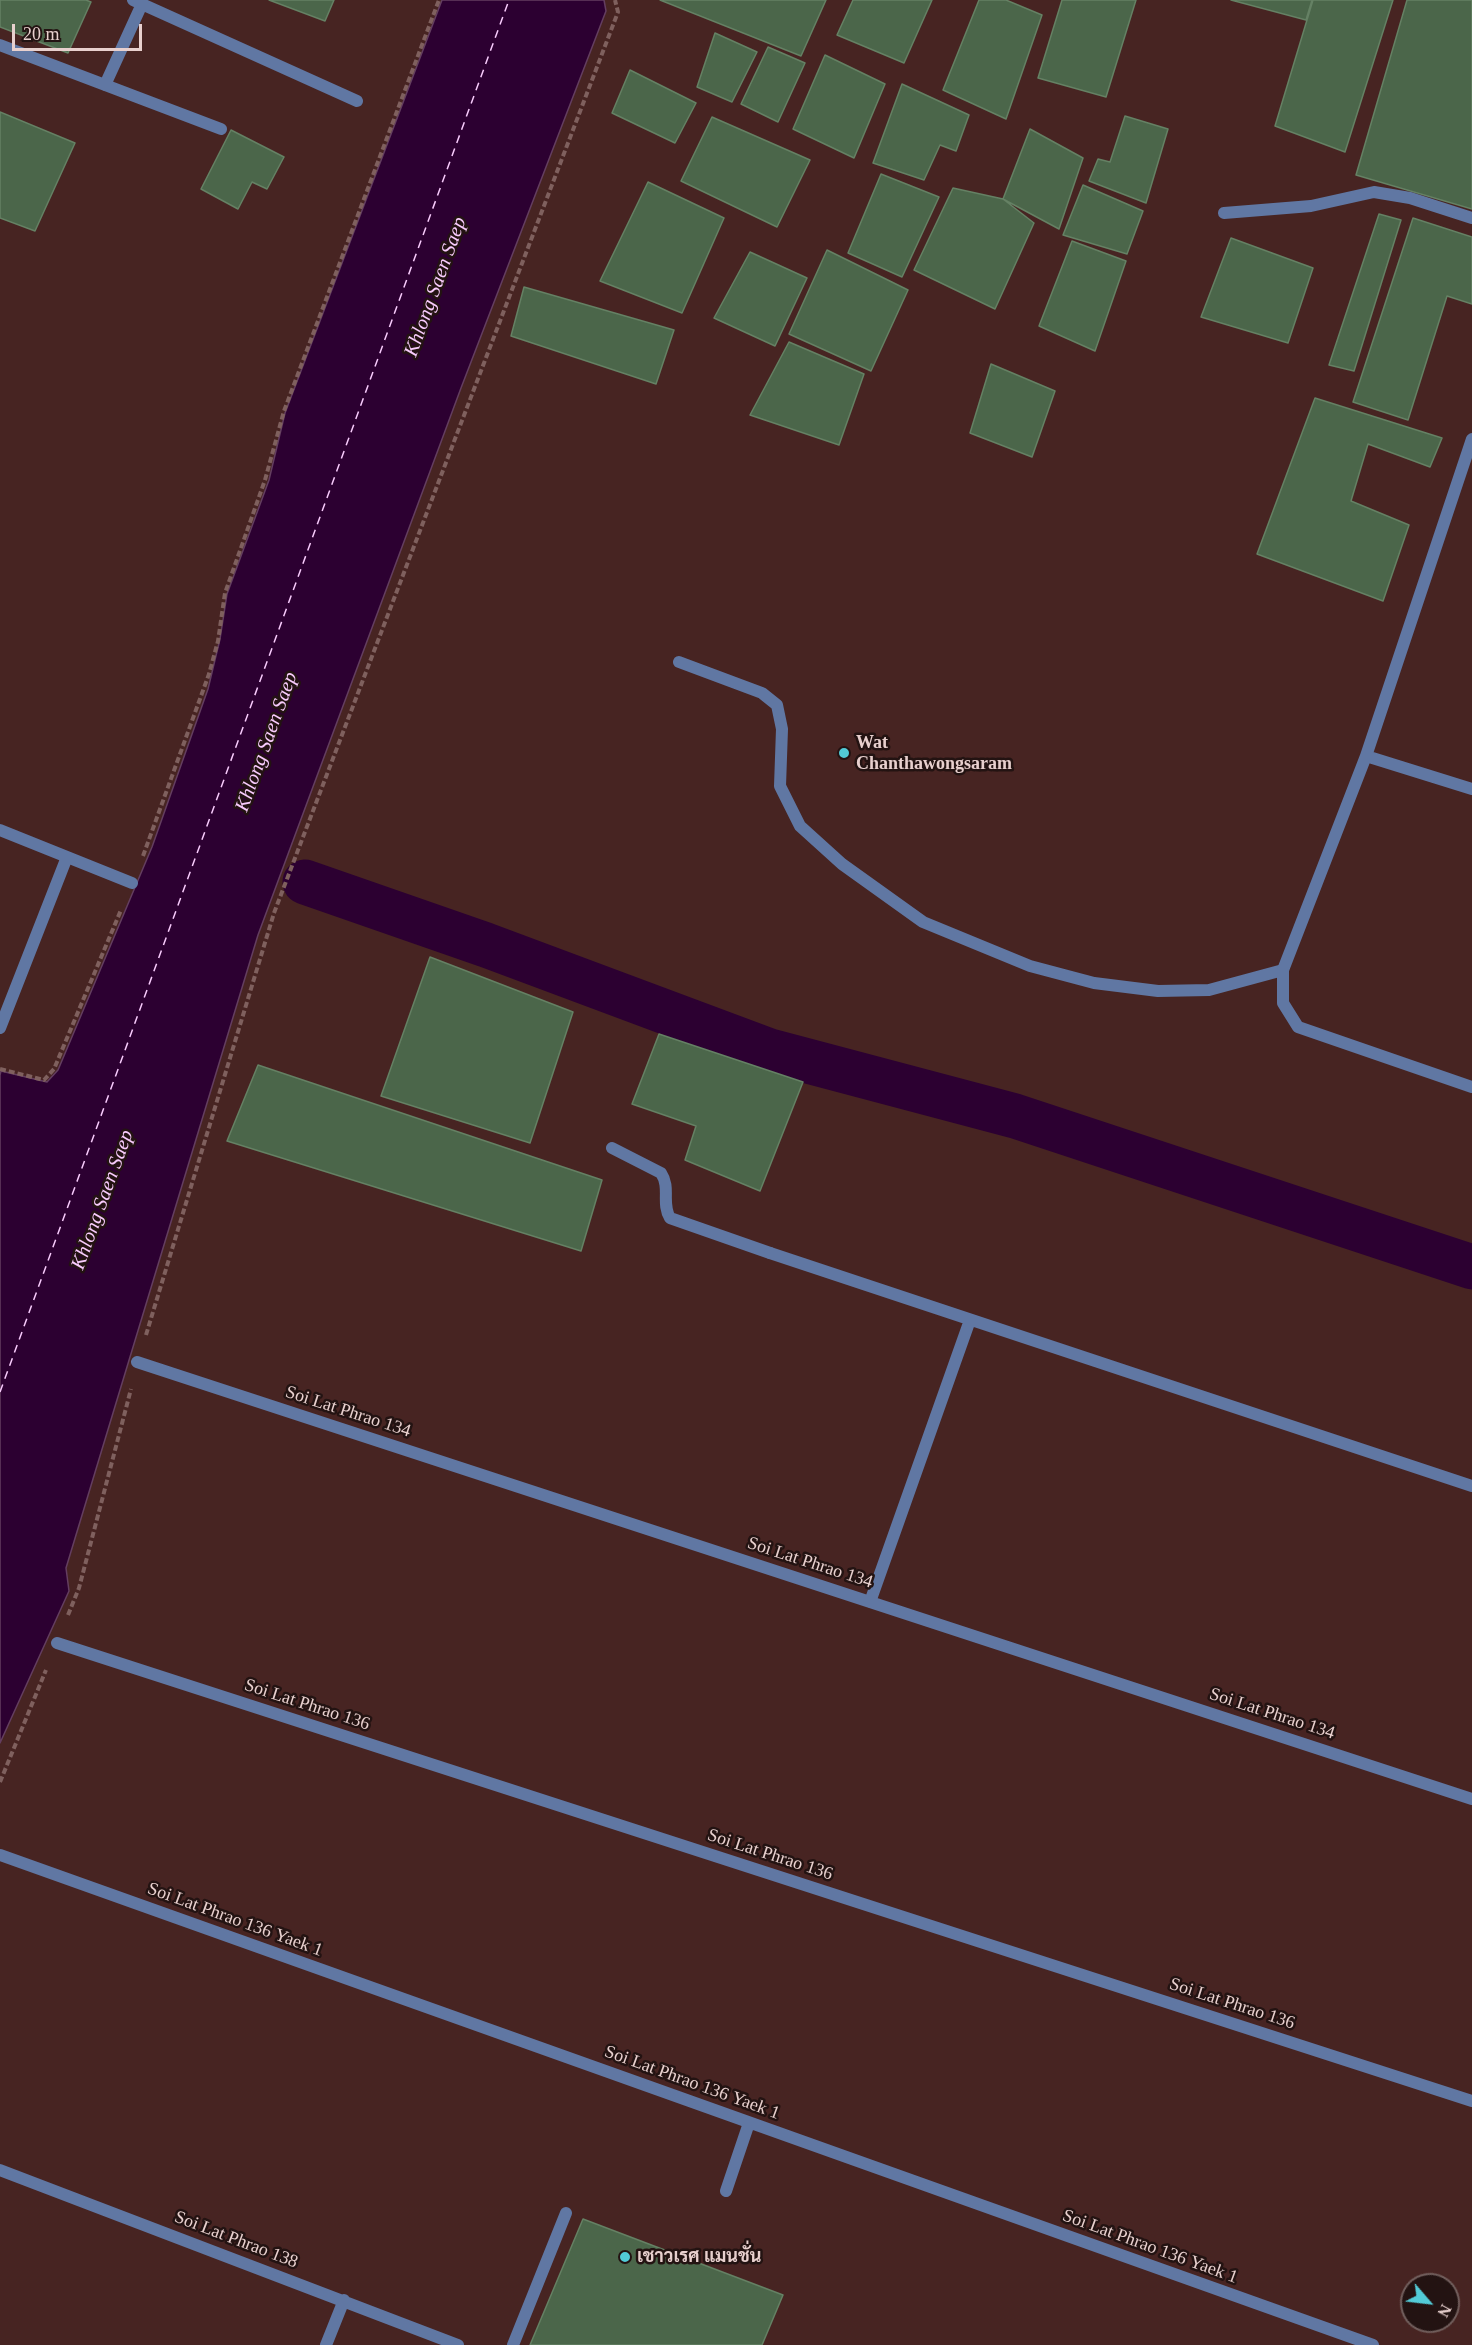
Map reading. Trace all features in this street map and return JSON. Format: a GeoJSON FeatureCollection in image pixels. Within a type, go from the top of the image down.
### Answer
{"type":"FeatureCollection","features":[{"type":"Feature","properties":{"kind":"street"},"geometry":{"type":"LineString","coordinates":[[105,85],[138,2],[357,101]]}},
{"type":"Feature","properties":{"kind":"street"},"geometry":{"type":"LineString","coordinates":[[0,45],[221,129]]}},
{"type":"Feature","properties":{"kind":"street"},"geometry":{"type":"LineString","coordinates":[[1224,213],[1302,207],[1374,192],[1410,198],[1472,218]]}},
{"type":"Feature","properties":{"kind":"street"},"geometry":{"type":"LineString","coordinates":[[1472,439],[1366,756],[1283,970],[1283,1003],[1298,1027],[1472,1087]]}},
{"type":"Feature","properties":{"kind":"street"},"geometry":{"type":"LineString","coordinates":[[679,662],[762,693],[777,705],[782,729],[780,786],[800,826],[842,864],[923,922],[1030,966],[1094,983],[1158,992],[1209,990],[1283,970]]}},
{"type":"Feature","properties":{"kind":"street"},"geometry":{"type":"LineString","coordinates":[[1366,756],[1472,789]]}},
{"type":"Feature","properties":{"kind":"street"},"geometry":{"type":"LineString","coordinates":[[0,830],[132,883]]}},
{"type":"Feature","properties":{"kind":"street"},"geometry":{"type":"LineString","coordinates":[[0,1028],[67,857]]}},
{"type":"Feature","properties":{"kind":"street"},"geometry":{"type":"LineString","coordinates":[[612,1148],[661,1173],[666,1179],[666,1212],[670,1218],[1472,1486]]}},
{"type":"Feature","properties":{"kind":"street"},"geometry":{"type":"LineString","coordinates":[[870,1602],[970,1320]]}},
{"type":"Feature","properties":{"kind":"street","name":"Soi Lat Phrao 134"},"geometry":{"type":"LineString","coordinates":[[138,1362],[1472,1799]]}},
{"type":"Feature","properties":{"kind":"street","name":"Soi Lat Phrao 136"},"geometry":{"type":"LineString","coordinates":[[57,1643],[1472,2101]]}},
{"type":"Feature","properties":{"kind":"street","name":"Soi Lat Phrao 136 Yaek 1"},"geometry":{"type":"LineString","coordinates":[[0,1855],[1373,2345]]}},
{"type":"Feature","properties":{"kind":"street"},"geometry":{"type":"LineString","coordinates":[[726,2191],[749,2123]]}},
{"type":"Feature","properties":{"kind":"street","name":"Soi Lat Phrao 138"},"geometry":{"type":"LineString","coordinates":[[0,2170],[458,2345]]}},
{"type":"Feature","properties":{"kind":"street"},"geometry":{"type":"LineString","coordinates":[[513,2345],[566,2212]]}},
{"type":"Feature","properties":{"kind":"street"},"geometry":{"type":"LineString","coordinates":[[326,2345],[344,2300]]}},
{"type":"Feature","properties":{"kind":"path"},"geometry":{"type":"LineString","coordinates":[[0,1069],[44,1080],[54,1069],[132,883],[209,674],[218,641],[225,593],[265,480],[284,411],[439,0]]}},
{"type":"Feature","properties":{"kind":"path"},"geometry":{"type":"LineString","coordinates":[[0,1782],[80,1588],[138,1362],[274,913],[618,12],[615,0]]}},
{"type":"Feature","properties":{"kind":"water","name":"Khlong Saen Saep"},"geometry":{"type":"Polygon","coordinates":[[[442,0],[604,0],[606,11],[461,388],[258,935],[66,1568],[69,1591],[0,1743],[1,1071],[47,1082],[58,1070],[152,847],[208,689],[220,639],[227,594],[269,480],[285,413],[442,0]]]}},
{"type":"Feature","properties":{"kind":"building"},"geometry":{"type":"Polygon","coordinates":[[[0,0],[86,0],[91,2],[68,53],[0,27],[0,0]]]}},
{"type":"Feature","properties":{"kind":"building"},"geometry":{"type":"Polygon","coordinates":[[[269,0],[334,0],[325,21],[269,0]]]}},
{"type":"Feature","properties":{"kind":"building"},"geometry":{"type":"Polygon","coordinates":[[[660,0],[826,0],[801,56],[660,0]]]}},
{"type":"Feature","properties":{"kind":"building"},"geometry":{"type":"Polygon","coordinates":[[[853,0],[932,0],[904,63],[837,35],[853,0]]]}},
{"type":"Feature","properties":{"kind":"building"},"geometry":{"type":"Polygon","coordinates":[[[979,0],[1006,0],[1042,15],[1006,119],[943,90],[979,0]]]}},
{"type":"Feature","properties":{"kind":"building"},"geometry":{"type":"Polygon","coordinates":[[[1062,0],[1136,0],[1106,97],[1038,78],[1062,0]]]}},
{"type":"Feature","properties":{"kind":"building"},"geometry":{"type":"Polygon","coordinates":[[[1231,0],[1312,0],[1306,20],[1231,0]]]}},
{"type":"Feature","properties":{"kind":"building"},"geometry":{"type":"Polygon","coordinates":[[[1313,0],[1393,0],[1345,152],[1275,126],[1313,0]]]}},
{"type":"Feature","properties":{"kind":"building"},"geometry":{"type":"Polygon","coordinates":[[[1407,0],[1472,0],[1472,209],[1356,175],[1407,0]]]}},
{"type":"Feature","properties":{"kind":"building"},"geometry":{"type":"Polygon","coordinates":[[[715,33],[757,52],[732,102],[697,87],[715,33]]]}},
{"type":"Feature","properties":{"kind":"building"},"geometry":{"type":"Polygon","coordinates":[[[768,47],[805,63],[778,122],[741,104],[768,47]]]}},
{"type":"Feature","properties":{"kind":"building"},"geometry":{"type":"Polygon","coordinates":[[[825,55],[885,84],[854,158],[793,129],[825,55]]]}},
{"type":"Feature","properties":{"kind":"building"},"geometry":{"type":"Polygon","coordinates":[[[630,70],[696,103],[675,143],[612,113],[630,70]]]}},
{"type":"Feature","properties":{"kind":"building"},"geometry":{"type":"Polygon","coordinates":[[[902,84],[969,115],[956,151],[940,145],[924,180],[873,163],[902,84]]]}},
{"type":"Feature","properties":{"kind":"building"},"geometry":{"type":"Polygon","coordinates":[[[0,112],[75,143],[35,231],[0,218],[0,112]]]}},
{"type":"Feature","properties":{"kind":"building"},"geometry":{"type":"Polygon","coordinates":[[[1125,116],[1168,129],[1146,203],[1089,181],[1098,159],[1110,162],[1125,116]]]}},
{"type":"Feature","properties":{"kind":"building"},"geometry":{"type":"Polygon","coordinates":[[[712,117],[810,160],[777,227],[681,181],[712,117]]]}},
{"type":"Feature","properties":{"kind":"building"},"geometry":{"type":"Polygon","coordinates":[[[1030,129],[1083,158],[1059,229],[1003,199],[1030,129]]]}},
{"type":"Feature","properties":{"kind":"building"},"geometry":{"type":"Polygon","coordinates":[[[231,130],[284,157],[267,189],[252,182],[238,209],[201,189],[231,130]]]}},
{"type":"Feature","properties":{"kind":"building"},"geometry":{"type":"Polygon","coordinates":[[[881,174],[939,197],[902,277],[848,253],[881,174]]]}},
{"type":"Feature","properties":{"kind":"building"},"geometry":{"type":"Polygon","coordinates":[[[648,182],[724,218],[682,313],[600,281],[648,182]]]}},
{"type":"Feature","properties":{"kind":"building"},"geometry":{"type":"Polygon","coordinates":[[[1083,185],[1143,211],[1127,254],[1063,235],[1083,185]]]}},
{"type":"Feature","properties":{"kind":"building"},"geometry":{"type":"Polygon","coordinates":[[[953,188],[1003,199],[1034,223],[995,309],[914,270],[953,188]]]}},
{"type":"Feature","properties":{"kind":"building"},"geometry":{"type":"Polygon","coordinates":[[[1379,214],[1401,220],[1354,371],[1329,365],[1379,214]]]}},
{"type":"Feature","properties":{"kind":"building"},"geometry":{"type":"Polygon","coordinates":[[[1413,218],[1472,237],[1472,304],[1447,296],[1408,420],[1353,402],[1413,218]]]}},
{"type":"Feature","properties":{"kind":"building"},"geometry":{"type":"Polygon","coordinates":[[[1231,238],[1313,268],[1288,343],[1201,317],[1231,238]]]}},
{"type":"Feature","properties":{"kind":"building"},"geometry":{"type":"Polygon","coordinates":[[[1072,241],[1126,261],[1095,351],[1039,326],[1072,241]]]}},
{"type":"Feature","properties":{"kind":"building"},"geometry":{"type":"Polygon","coordinates":[[[827,250],[908,290],[871,371],[789,334],[827,250]]]}},
{"type":"Feature","properties":{"kind":"building"},"geometry":{"type":"Polygon","coordinates":[[[750,252],[807,278],[775,346],[714,318],[750,252]]]}},
{"type":"Feature","properties":{"kind":"building"},"geometry":{"type":"Polygon","coordinates":[[[524,287],[674,330],[656,384],[511,336],[524,287]]]}},
{"type":"Feature","properties":{"kind":"building"},"geometry":{"type":"Polygon","coordinates":[[[789,342],[864,374],[839,445],[750,415],[789,342]]]}},
{"type":"Feature","properties":{"kind":"building"},"geometry":{"type":"Polygon","coordinates":[[[991,364],[1055,391],[1032,457],[970,433],[991,364]]]}},
{"type":"Feature","properties":{"kind":"building"},"geometry":{"type":"Polygon","coordinates":[[[1315,398],[1442,438],[1430,467],[1368,444],[1351,501],[1409,525],[1383,601],[1257,554],[1315,398]]]}},
{"type":"Feature","properties":{"kind":"building"},"geometry":{"type":"Polygon","coordinates":[[[430,957],[573,1012],[530,1143],[381,1096],[430,957]]]}},
{"type":"Feature","properties":{"kind":"building"},"geometry":{"type":"Polygon","coordinates":[[[659,1034],[803,1082],[760,1191],[685,1160],[696,1126],[632,1104],[659,1034]]]}},
{"type":"Feature","properties":{"kind":"building"},"geometry":{"type":"Polygon","coordinates":[[[258,1065],[602,1180],[581,1251],[227,1141],[258,1065]]]}},
{"type":"Feature","properties":{"kind":"building","name":"เชาวเรศ แมนชั่น"},"geometry":{"type":"Polygon","coordinates":[[[583,2219],[783,2295],[762,2345],[530,2345],[583,2219]]]}},
{"type":"Feature","properties":{"kind":"waterway"},"geometry":{"type":"LineString","coordinates":[[305,882],[486,945],[770,1051],[1015,1116],[1472,1267]]}},
{"type":"Feature","properties":{"kind":"ferry route"},"geometry":{"type":"LineString","coordinates":[[0,1392],[509,0]]}},
{"type":"Feature","properties":{"kind":"place","name":"Wat Chanthawongsaram"},"geometry":{"type":"Point","coordinates":[844,753]}},
{"type":"Feature","properties":{"kind":"place","name":"เชาวเรศ แมนชั่น"},"geometry":{"type":"Point","coordinates":[625,2257]}}]}
